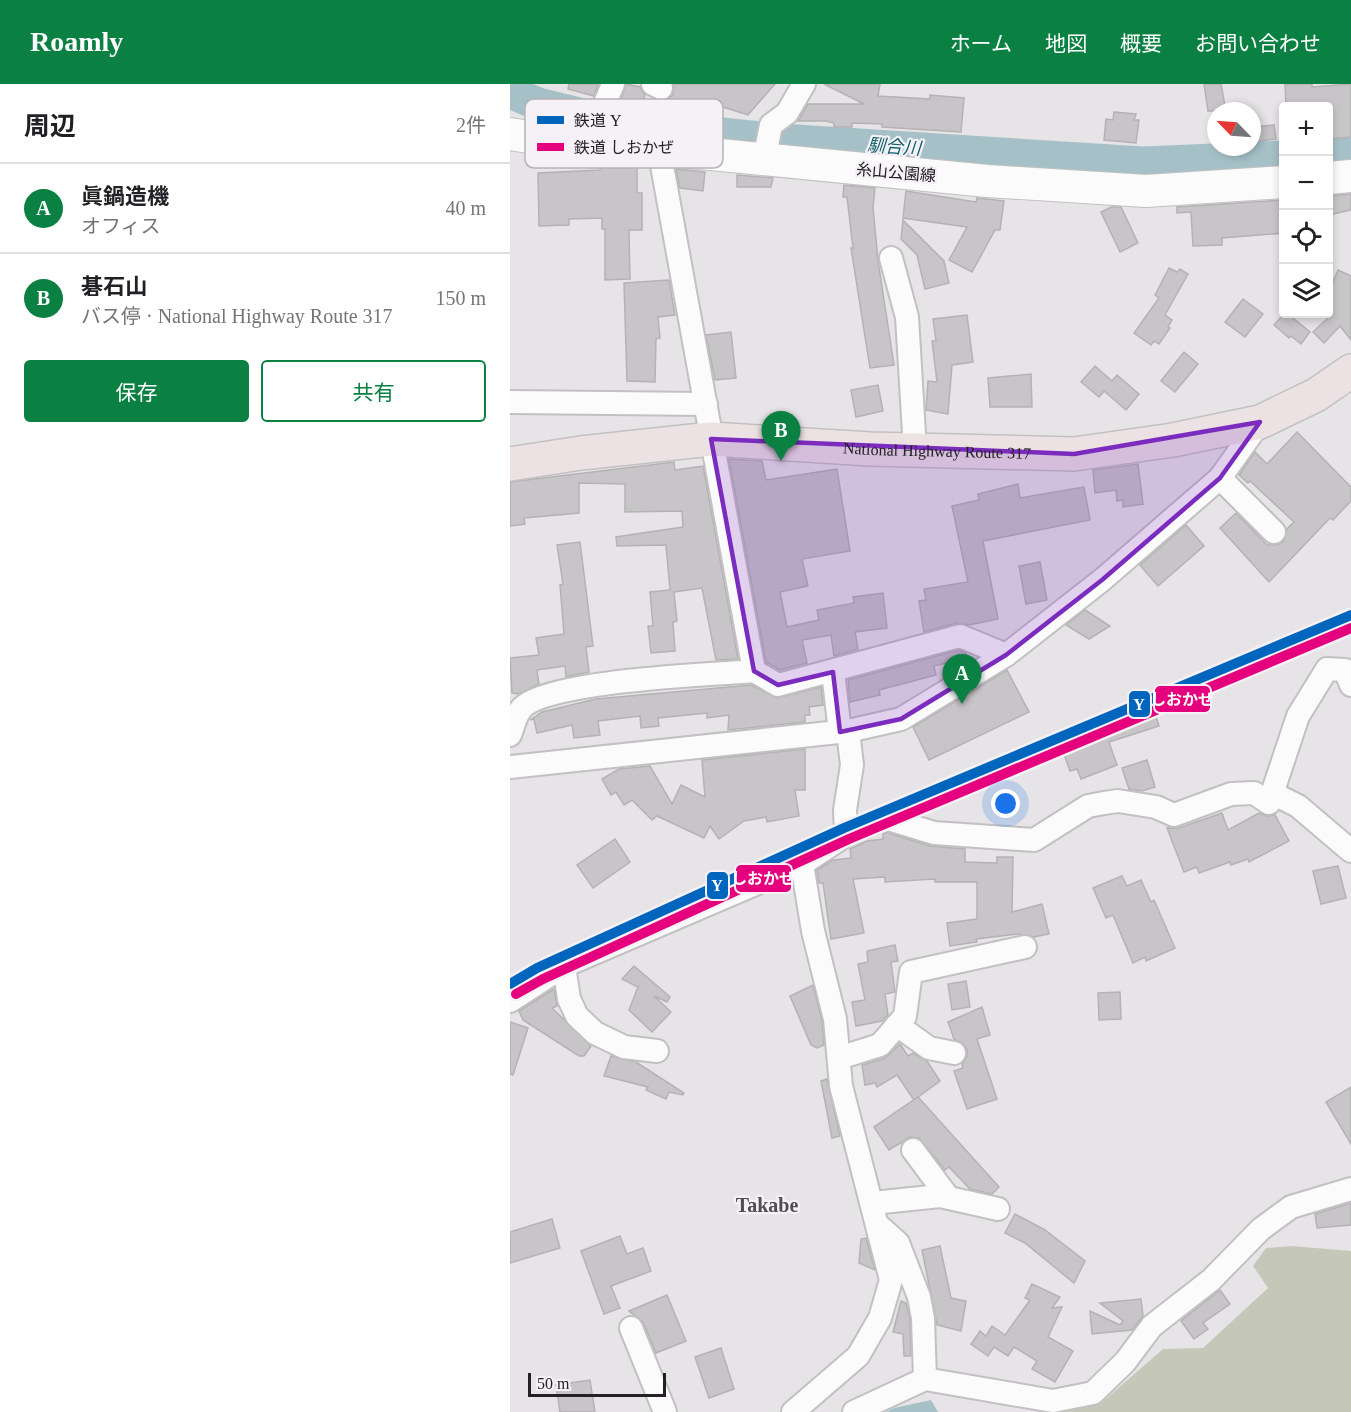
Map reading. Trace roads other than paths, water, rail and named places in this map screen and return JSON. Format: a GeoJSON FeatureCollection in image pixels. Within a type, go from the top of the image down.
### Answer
{"type":"FeatureCollection","features":[{"type":"Feature","properties":{"kind":"highway","name":"National Highway Route 317"},"geometry":{"type":"LineString","coordinates":[[510,464],[581,453],[711,439],[915,450],[1074,454],[1173,440],[1260,422],[1316,395],[1351,371]]}},
{"type":"Feature","properties":{"kind":"main road","name":"糸山公園線"},"geometry":{"type":"LineString","coordinates":[[723,156],[987,181],[1146,191],[1279,182]]}},
{"type":"Feature","properties":{"kind":"main road"},"geometry":{"type":"LineString","coordinates":[[1333,178],[1351,176]]}},
{"type":"Feature","properties":{"kind":"street"},"geometry":{"type":"LineString","coordinates":[[604,99],[613,84]]}},
{"type":"Feature","properties":{"kind":"street"},"geometry":{"type":"LineString","coordinates":[[764,160],[771,125],[787,113],[804,84]]}},
{"type":"Feature","properties":{"kind":"street"},"geometry":{"type":"LineString","coordinates":[[663,168],[754,671]]}},
{"type":"Feature","properties":{"kind":"street"},"geometry":{"type":"LineString","coordinates":[[891,258],[907,317],[915,450]]}},
{"type":"Feature","properties":{"kind":"street"},"geometry":{"type":"LineString","coordinates":[[510,402],[706,404]]}},
{"type":"Feature","properties":{"kind":"street"},"geometry":{"type":"LineString","coordinates":[[510,767],[844,731],[901,719],[1006,656],[1102,580],[1220,478],[1260,422]]}},
{"type":"Feature","properties":{"kind":"street"},"geometry":{"type":"LineString","coordinates":[[1220,478],[1274,532]]}},
{"type":"Feature","properties":{"kind":"street"},"geometry":{"type":"LineString","coordinates":[[510,735],[520,709],[539,697],[633,681],[754,671],[778,686],[834,672],[897,651],[960,636],[1006,656]]}},
{"type":"Feature","properties":{"kind":"street"},"geometry":{"type":"LineString","coordinates":[[510,1001],[564,966],[802,864],[846,835],[885,818],[934,833],[1035,840],[1088,806],[1104,803],[1118,801],[1156,807],[1174,815],[1231,794],[1254,793],[1269,802],[1274,794],[1284,753],[1298,716],[1327,669],[1345,670],[1351,685]]}},
{"type":"Feature","properties":{"kind":"street"},"geometry":{"type":"LineString","coordinates":[[834,672],[852,765],[845,810],[846,835]]}},
{"type":"Feature","properties":{"kind":"street"},"geometry":{"type":"LineString","coordinates":[[1274,794],[1298,806],[1351,850]]}},
{"type":"Feature","properties":{"kind":"street"},"geometry":{"type":"LineString","coordinates":[[793,1412],[858,1356],[880,1318],[891,1280],[879,1226],[841,1086],[835,1019],[813,931],[802,864]]}},
{"type":"Feature","properties":{"kind":"street"},"geometry":{"type":"LineString","coordinates":[[838,1058],[880,1045],[905,1016],[911,972],[1025,947]]}},
{"type":"Feature","properties":{"kind":"street"},"geometry":{"type":"LineString","coordinates":[[564,966],[569,999],[577,1016],[595,1033],[624,1047],[657,1051]]}},
{"type":"Feature","properties":{"kind":"street"},"geometry":{"type":"LineString","coordinates":[[897,1025],[928,1048],[954,1053]]}},
{"type":"Feature","properties":{"kind":"street"},"geometry":{"type":"LineString","coordinates":[[913,1150],[948,1197]]}},
{"type":"Feature","properties":{"kind":"street"},"geometry":{"type":"LineString","coordinates":[[854,1412],[926,1379],[1053,1401],[1093,1393],[1125,1362],[1152,1326],[1211,1280],[1261,1229],[1291,1207],[1351,1189]]}},
{"type":"Feature","properties":{"kind":"street"},"geometry":{"type":"LineString","coordinates":[[873,1203],[939,1196],[998,1209]]}},
{"type":"Feature","properties":{"kind":"street"},"geometry":{"type":"LineString","coordinates":[[879,1226],[898,1243],[920,1298],[926,1379]]}},
{"type":"Feature","properties":{"kind":"street"},"geometry":{"type":"LineString","coordinates":[[631,1328],[665,1412]]}},
{"type":"Feature","properties":{"kind":"water"},"geometry":{"type":"Polygon","coordinates":[[[931,1400],[938,1412],[886,1412],[894,1408],[931,1400]]]}},
{"type":"Feature","properties":{"kind":"waterway","name":"馴合川"},"geometry":{"type":"LineString","coordinates":[[510,92],[526,99]]}},
{"type":"Feature","properties":{"kind":"waterway","name":"馴合川"},"geometry":{"type":"LineString","coordinates":[[723,134],[780,140],[1143,163],[1279,157]]}},
{"type":"Feature","properties":{"kind":"waterway","name":"馴合川"},"geometry":{"type":"LineString","coordinates":[[1333,155],[1351,154]]}},
{"type":"Feature","properties":{"kind":"rail line","name":"Y"},"geometry":{"type":"LineString","coordinates":[[510,984],[537,968],[844,828],[1351,615]]}},
{"type":"Feature","properties":{"kind":"rail line","name":"しおかぜ"},"geometry":{"type":"LineString","coordinates":[[516,994],[543,979],[849,839],[1351,628]]}},
{"type":"Feature","properties":{"kind":"place","name":"碁石山"},"geometry":{"type":"Point","coordinates":[781,461]}},
{"type":"Feature","properties":{"kind":"place","name":"眞鍋造機"},"geometry":{"type":"Point","coordinates":[962,704]}},
{"type":"Feature","properties":{"kind":"district","name":"Takabe"},"geometry":{"type":"Point","coordinates":[767,1205]}}]}
